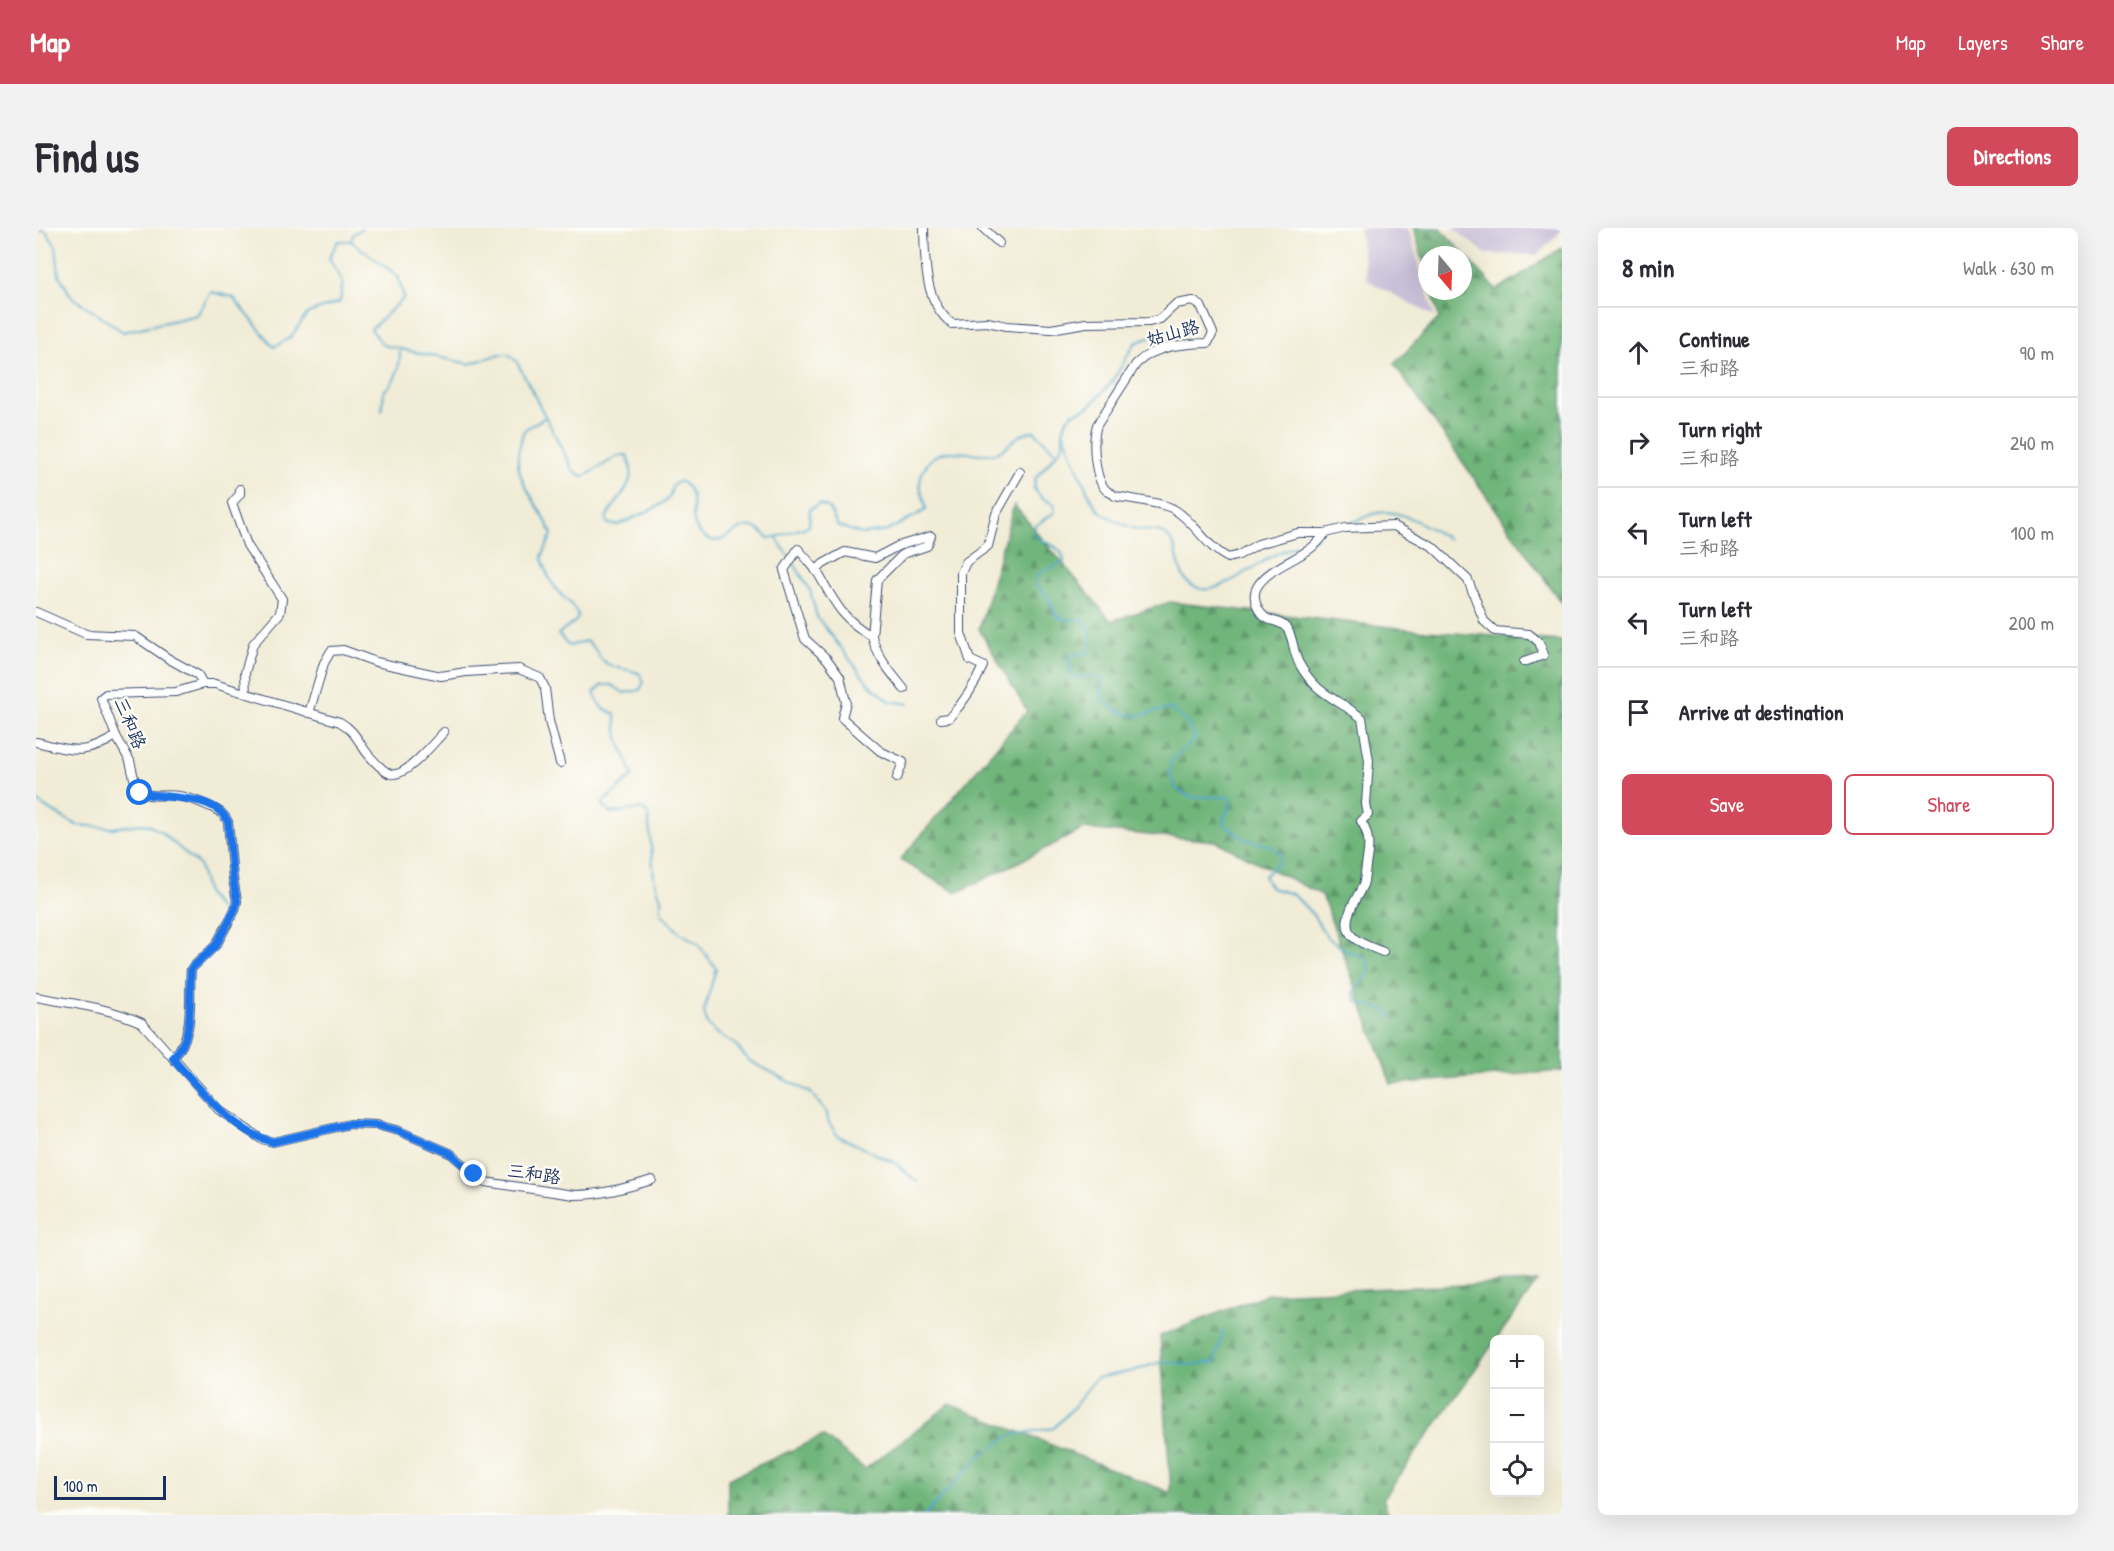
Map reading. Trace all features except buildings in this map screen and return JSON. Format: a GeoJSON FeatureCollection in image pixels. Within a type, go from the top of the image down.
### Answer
{"type":"FeatureCollection","features":[{"type":"Feature","properties":{"kind":"street","name":"姑山路"},"geometry":{"type":"LineString","coordinates":[[924,228],[924,250],[932,297],[942,316],[952,324],[987,322],[1028,328],[1051,328],[1086,323],[1149,322],[1160,320],[1176,304],[1193,301],[1201,306],[1213,333],[1208,343],[1184,344],[1158,349],[1144,356],[1136,364],[1096,425],[1093,435],[1100,482],[1107,491],[1115,495],[1174,509],[1194,526],[1218,553],[1228,558],[1239,555],[1258,544],[1298,533],[1326,533]]}},
{"type":"Feature","properties":{"kind":"street"},"geometry":{"type":"LineString","coordinates":[[983,228],[999,243]]}},
{"type":"Feature","properties":{"kind":"street"},"geometry":{"type":"LineString","coordinates":[[941,719],[949,718],[964,702],[982,666],[970,660],[962,633],[961,573],[966,562],[988,546],[996,514],[1020,472]]}},
{"type":"Feature","properties":{"kind":"street"},"geometry":{"type":"LineString","coordinates":[[240,489],[240,494],[232,503],[234,513],[247,545],[282,598],[280,613],[253,644],[245,673],[246,693]]}},
{"type":"Feature","properties":{"kind":"street"},"geometry":{"type":"LineString","coordinates":[[1383,952],[1355,939],[1348,923],[1351,905],[1363,884],[1369,852],[1367,831],[1360,821],[1368,815],[1366,804],[1369,761],[1362,718],[1314,686],[1295,656],[1288,631],[1283,624],[1264,616],[1257,606],[1254,596],[1257,586],[1266,577],[1316,544],[1326,533],[1345,528],[1394,526],[1432,546],[1468,580],[1484,621],[1495,631],[1529,634],[1539,642],[1544,655],[1524,662]]}},
{"type":"Feature","properties":{"kind":"street"},"geometry":{"type":"LineString","coordinates":[[816,571],[823,564],[845,552],[876,558],[898,546],[931,537],[927,546],[903,554],[877,580],[872,636],[878,656],[904,689]]}},
{"type":"Feature","properties":{"kind":"street"},"geometry":{"type":"LineString","coordinates":[[872,636],[841,613],[816,571],[798,549],[784,570],[805,639],[827,659],[840,677],[846,702],[842,718],[880,751],[903,762],[897,778]]}},
{"type":"Feature","properties":{"kind":"street"},"geometry":{"type":"LineString","coordinates":[[36,612],[86,633],[135,636],[198,675],[203,684]]}},
{"type":"Feature","properties":{"kind":"street"},"geometry":{"type":"LineString","coordinates":[[309,712],[324,663],[331,651],[343,650],[376,662],[441,676],[519,669],[540,678],[545,688],[549,721],[560,763]]}},
{"type":"Feature","properties":{"kind":"street","name":"三和路"},"geometry":{"type":"LineString","coordinates":[[173,1058],[181,1050],[189,1027],[191,969],[216,945],[235,910],[237,901],[228,822],[225,815],[194,799],[145,794],[137,791],[130,761],[116,736],[100,698],[106,694],[176,692],[203,684],[214,684],[340,722],[351,728],[367,752],[390,774],[395,775],[406,771],[444,732]]}},
{"type":"Feature","properties":{"kind":"street"},"geometry":{"type":"LineString","coordinates":[[36,742],[77,751],[98,748],[116,736]]}},
{"type":"Feature","properties":{"kind":"street","name":"三和路"},"geometry":{"type":"LineString","coordinates":[[36,997],[131,1017],[147,1028],[219,1110],[261,1139],[273,1142],[350,1124],[376,1125],[399,1131],[450,1153],[485,1182],[587,1195],[626,1188],[652,1180]]}},
{"type":"Feature","properties":{"kind":"shaded area"},"geometry":{"type":"Polygon","coordinates":[[[1359,228],[1408,228],[1418,261],[1418,300],[1430,300],[1435,317],[1367,280],[1359,228]]]}},
{"type":"Feature","properties":{"kind":"shaded area"},"geometry":{"type":"Polygon","coordinates":[[[1453,228],[1562,228],[1562,230],[1538,255],[1486,254],[1453,228]]]}},
{"type":"Feature","properties":{"kind":"green space"},"geometry":{"type":"Polygon","coordinates":[[[1414,228],[1440,228],[1457,246],[1419,246],[1414,228]]]}},
{"type":"Feature","properties":{"kind":"green space"},"geometry":{"type":"Polygon","coordinates":[[[1562,248],[1562,604],[1394,364],[1439,318],[1434,300],[1472,300],[1472,263],[1497,290],[1562,248]]]}},
{"type":"Feature","properties":{"kind":"green space"},"geometry":{"type":"Polygon","coordinates":[[[1014,505],[1111,621],[1170,602],[1426,631],[1562,641],[1562,1071],[1391,1084],[1322,895],[1215,841],[1084,829],[957,893],[900,860],[1027,711],[979,629],[1014,505]]]}},
{"type":"Feature","properties":{"kind":"green space"},"geometry":{"type":"Polygon","coordinates":[[[1537,1282],[1499,1335],[1490,1335],[1490,1348],[1383,1499],[1389,1515],[728,1515],[728,1479],[823,1436],[865,1469],[950,1404],[1171,1493],[1160,1336],[1269,1293],[1537,1282]]]}},
{"type":"Feature","properties":{"kind":"waterway"},"geometry":{"type":"LineString","coordinates":[[351,241],[353,235],[362,228]]}},
{"type":"Feature","properties":{"kind":"waterway"},"geometry":{"type":"LineString","coordinates":[[36,231],[45,230],[56,246],[59,275],[71,296],[123,332],[197,315],[211,292],[233,297],[274,347],[290,338],[308,313],[340,302],[343,282],[329,258],[338,241],[351,241],[398,276],[404,298],[371,329],[383,345],[469,364],[500,354],[509,354],[517,362],[574,472],[582,476],[587,475],[618,456],[627,455],[630,464],[630,479],[608,514],[606,519],[608,524],[618,525],[657,507],[669,498],[673,485],[680,481],[691,494],[694,524],[698,531],[712,540],[724,538],[747,527],[761,531],[768,538],[809,526],[810,509],[819,504],[828,507],[838,526],[862,534],[887,531],[926,510],[920,481],[932,458],[948,452],[995,453],[1004,449],[1020,435],[1034,431],[1057,453],[1035,479],[1034,489],[1043,499],[1054,504],[1055,512],[1035,526],[1034,536],[1058,549],[1064,562],[1038,574],[1035,579],[1036,584],[1049,599],[1056,615],[1064,619],[1083,620],[1090,635],[1090,653],[1072,655],[1068,661],[1071,674],[1077,677],[1101,677],[1103,681],[1101,696],[1119,711],[1131,715],[1143,715],[1171,709],[1186,722],[1195,739],[1171,761],[1170,773],[1176,789],[1191,797],[1229,797],[1231,805],[1224,817],[1225,825],[1245,839],[1271,846],[1281,854],[1280,861],[1264,876],[1271,888],[1293,894],[1313,915],[1327,937],[1347,951],[1366,957],[1371,971],[1354,993],[1358,1003],[1383,1009],[1394,1017]]}},
{"type":"Feature","properties":{"kind":"waterway"},"geometry":{"type":"LineString","coordinates":[[1057,453],[1063,445],[1063,431],[1067,419],[1073,413],[1089,407],[1112,382],[1135,343],[1154,336]]}},
{"type":"Feature","properties":{"kind":"waterway"},"geometry":{"type":"LineString","coordinates":[[382,411],[384,391],[397,373],[400,350]]}},
{"type":"Feature","properties":{"kind":"waterway"},"geometry":{"type":"LineString","coordinates":[[544,418],[524,431],[518,457],[522,480],[552,534],[542,557],[547,573],[556,589],[578,615],[576,621],[558,634],[569,646],[586,641],[606,663],[640,674],[644,682],[640,690],[624,693],[612,685],[602,685],[594,693],[601,707],[615,714],[618,738],[633,776],[603,802],[603,805],[611,813],[641,809],[648,813],[654,878],[661,899],[661,913],[679,932],[697,943],[716,968],[704,1011],[707,1024],[718,1034],[734,1043],[748,1060],[811,1093],[827,1113],[828,1121],[838,1136],[895,1163],[917,1182]]}},
{"type":"Feature","properties":{"kind":"waterway"},"geometry":{"type":"LineString","coordinates":[[1063,431],[1086,488],[1097,508],[1104,515],[1132,528],[1166,535],[1175,548],[1182,573],[1192,586],[1202,589],[1220,586],[1276,554],[1319,537]]}},
{"type":"Feature","properties":{"kind":"waterway"},"geometry":{"type":"LineString","coordinates":[[1346,525],[1373,514],[1393,513],[1413,519],[1449,539]]}},
{"type":"Feature","properties":{"kind":"waterway"},"geometry":{"type":"LineString","coordinates":[[776,537],[789,557]]}},
{"type":"Feature","properties":{"kind":"waterway"},"geometry":{"type":"LineString","coordinates":[[793,562],[810,590],[817,617],[869,684],[890,701],[909,704]]}},
{"type":"Feature","properties":{"kind":"waterway"},"geometry":{"type":"LineString","coordinates":[[36,800],[77,825],[112,828],[140,824],[149,825],[161,832],[199,865],[207,894],[220,910]]}},
{"type":"Feature","properties":{"kind":"waterway"},"geometry":{"type":"LineString","coordinates":[[925,1515],[980,1456],[1011,1435],[1054,1428],[1096,1378],[1133,1371],[1164,1361],[1191,1365],[1215,1362],[1223,1330]]}},
{"type":"Feature","properties":{"kind":"route"},"geometry":{"type":"LineString","coordinates":[[140,793],[194,799],[225,815],[228,822],[237,901],[235,910],[216,945],[191,969],[189,1027],[181,1050],[173,1058],[178,1065],[219,1110],[261,1139],[273,1142],[350,1124],[376,1125],[399,1131],[450,1153],[474,1174]]}}]}
